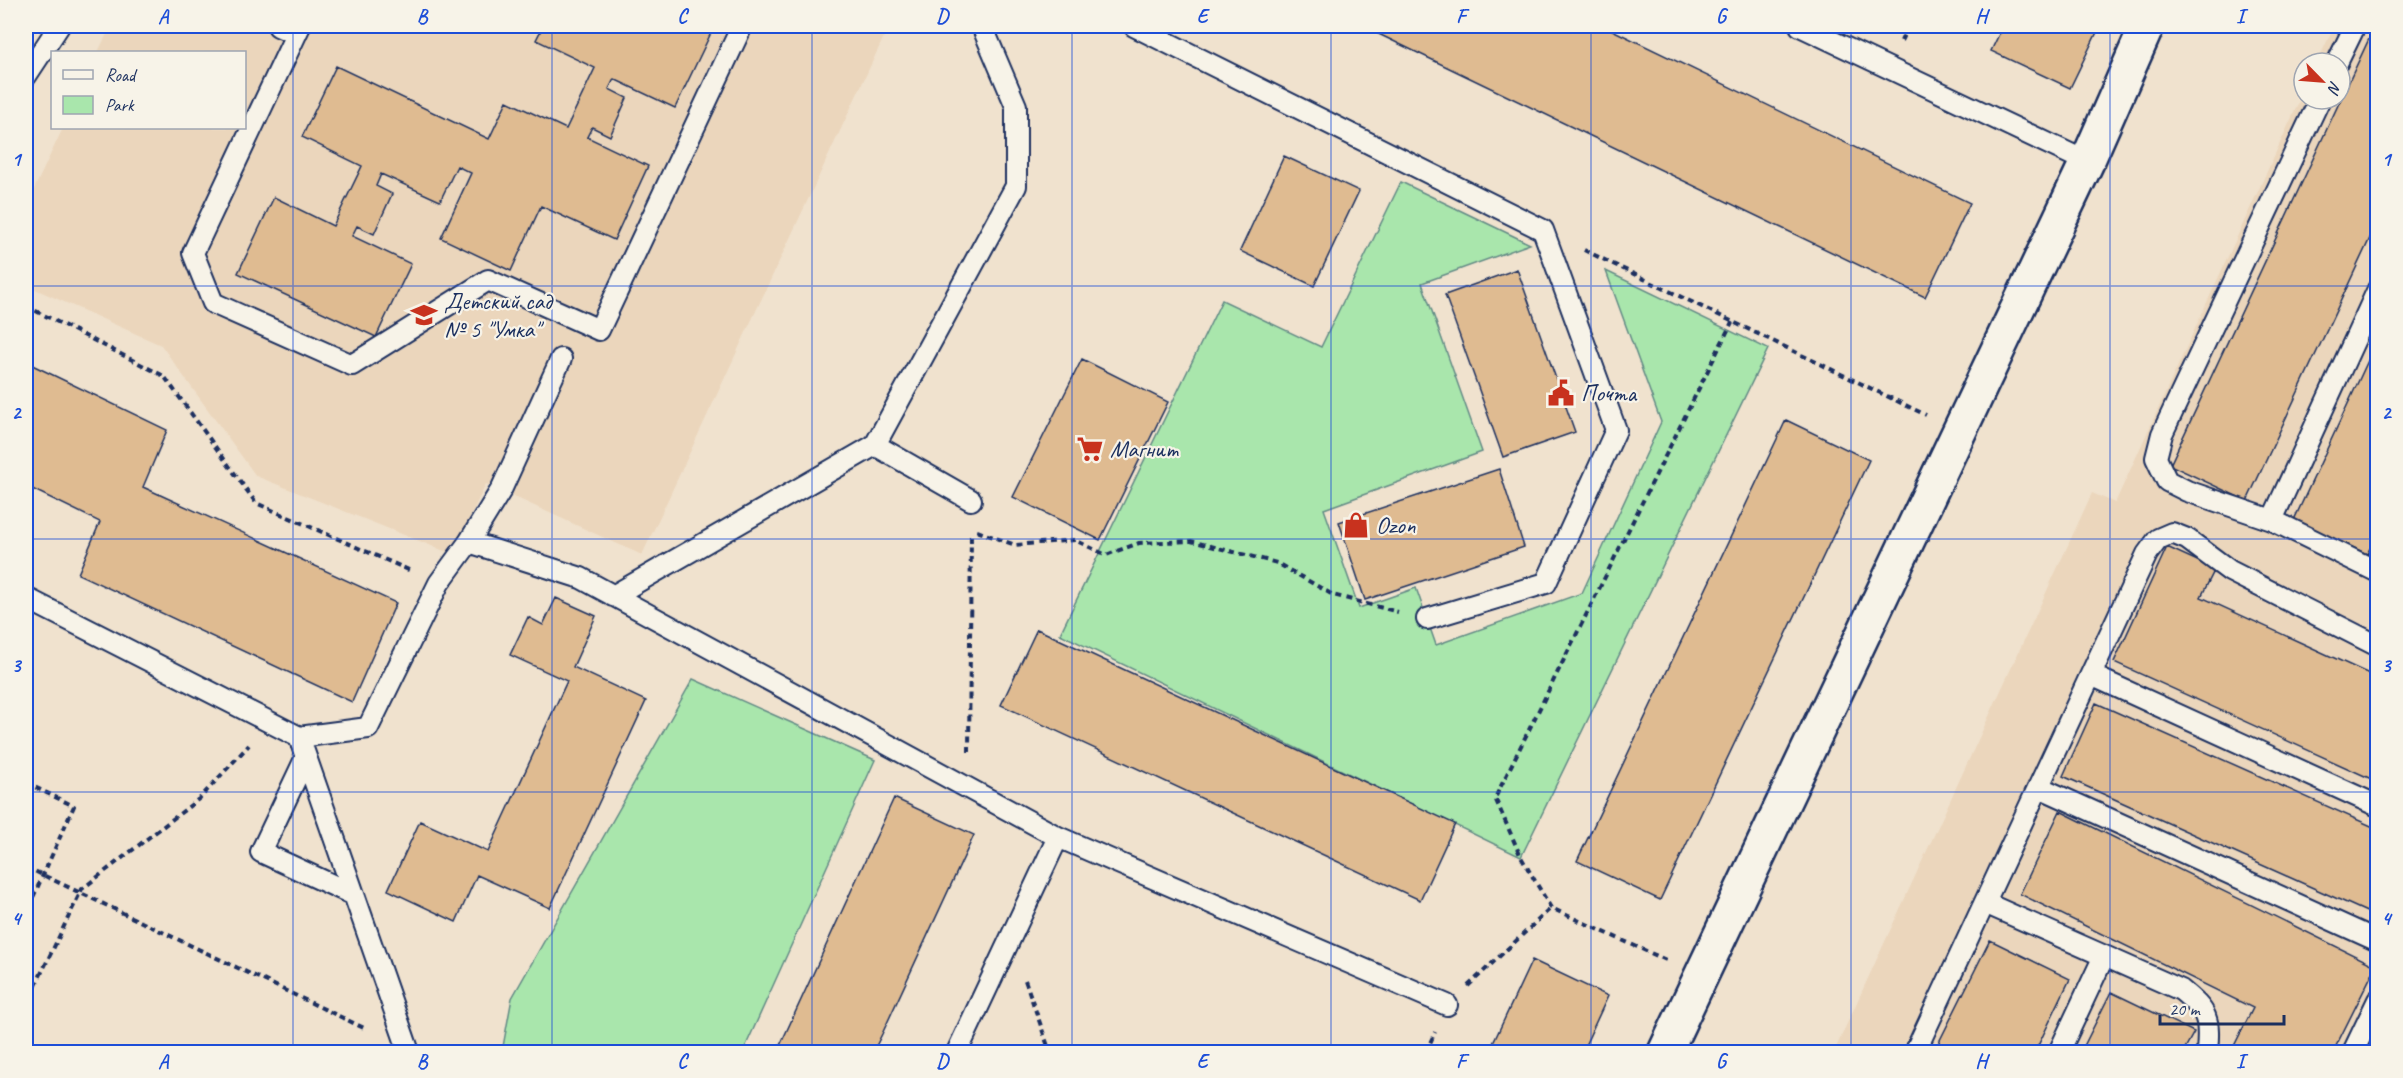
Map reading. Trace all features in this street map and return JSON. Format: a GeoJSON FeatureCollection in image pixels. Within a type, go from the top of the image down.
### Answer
{"type":"FeatureCollection","features":[{"type":"Feature","properties":{"kind":"street"},"geometry":{"type":"LineString","coordinates":[[1665,1053],[1960,432],[2086,162],[2146,26]]}},
{"type":"Feature","properties":{"kind":"lane"},"geometry":{"type":"LineString","coordinates":[[26,76],[58,26]]}},
{"type":"Feature","properties":{"kind":"lane"},"geometry":{"type":"LineString","coordinates":[[278,26],[298,30],[193,253],[213,303],[352,364],[488,280],[598,330],[742,26]]}},
{"type":"Feature","properties":{"kind":"lane"},"geometry":{"type":"LineString","coordinates":[[614,596],[875,445],[1016,186],[1016,106],[982,26]]}},
{"type":"Feature","properties":{"kind":"lane"},"geometry":{"type":"LineString","coordinates":[[1134,26],[1543,230],[1616,430],[1546,583],[1427,619]]}},
{"type":"Feature","properties":{"kind":"lane"},"geometry":{"type":"LineString","coordinates":[[1800,26],[2086,162]]}},
{"type":"Feature","properties":{"kind":"lane"},"geometry":{"type":"LineString","coordinates":[[2343,51],[2355,26]]}},
{"type":"Feature","properties":{"kind":"lane"},"geometry":{"type":"LineString","coordinates":[[2314,111],[2162,435],[2156,458],[2167,481],[2187,491],[2272,520],[2378,572]]}},
{"type":"Feature","properties":{"kind":"lane"},"geometry":{"type":"LineString","coordinates":[[2272,520],[2378,289]]}},
{"type":"Feature","properties":{"kind":"lane"},"geometry":{"type":"LineString","coordinates":[[26,598],[299,737],[368,728],[439,583],[469,542],[501,490],[561,359]]}},
{"type":"Feature","properties":{"kind":"lane"},"geometry":{"type":"LineString","coordinates":[[875,445],[971,500]]}},
{"type":"Feature","properties":{"kind":"lane"},"geometry":{"type":"LineString","coordinates":[[1915,1053],[2147,554],[2158,539],[2172,533],[2187,539],[2230,571],[2378,646]]}},
{"type":"Feature","properties":{"kind":"lane"},"geometry":{"type":"LineString","coordinates":[[469,542],[581,578],[1058,837],[1447,1005]]}},
{"type":"Feature","properties":{"kind":"lane"},"geometry":{"type":"LineString","coordinates":[[2091,675],[2378,806]]}},
{"type":"Feature","properties":{"kind":"lane"},"geometry":{"type":"LineString","coordinates":[[299,737],[408,1051]]}},
{"type":"Feature","properties":{"kind":"lane"},"geometry":{"type":"LineString","coordinates":[[306,757],[261,852],[354,895]]}},
{"type":"Feature","properties":{"kind":"lane"},"geometry":{"type":"LineString","coordinates":[[2038,787],[2378,941]]}},
{"type":"Feature","properties":{"kind":"lane"},"geometry":{"type":"LineString","coordinates":[[957,1053],[1058,837]]}},
{"type":"Feature","properties":{"kind":"lane"},"geometry":{"type":"LineString","coordinates":[[1985,903],[2181,990],[2201,1006],[2210,1027],[2207,1053]]}},
{"type":"Feature","properties":{"kind":"lane"},"geometry":{"type":"LineString","coordinates":[[2059,1053],[2104,956]]}},
{"type":"Feature","properties":{"kind":"lane"},"geometry":{"type":"LineString","coordinates":[[2353,1053],[2378,1000]]}},
{"type":"Feature","properties":{"kind":"path"},"geometry":{"type":"LineString","coordinates":[[1543,230],[1960,432]]}},
{"type":"Feature","properties":{"kind":"path"},"geometry":{"type":"LineString","coordinates":[[26,306],[164,376],[256,503],[439,583]]}},
{"type":"Feature","properties":{"kind":"path"},"geometry":{"type":"LineString","coordinates":[[1701,976],[1551,908],[1521,857],[1495,798],[1732,322]]}},
{"type":"Feature","properties":{"kind":"path"},"geometry":{"type":"LineString","coordinates":[[969,789],[971,529],[1015,546],[1075,540],[1106,555],[1139,543],[1191,542],[1277,563],[1334,595],[1427,619]]}},
{"type":"Feature","properties":{"kind":"path"},"geometry":{"type":"LineString","coordinates":[[26,1005],[82,889],[200,798],[270,722]]}},
{"type":"Feature","properties":{"kind":"path"},"geometry":{"type":"LineString","coordinates":[[26,783],[74,806],[26,913]]}},
{"type":"Feature","properties":{"kind":"path"},"geometry":{"type":"LineString","coordinates":[[26,867],[408,1051]]}},
{"type":"Feature","properties":{"kind":"path"},"geometry":{"type":"LineString","coordinates":[[1447,1005],[1551,908]]}},
{"type":"Feature","properties":{"kind":"path"},"geometry":{"type":"LineString","coordinates":[[1011,937],[1050,1053]]}},
{"type":"Feature","properties":{"kind":"shaded area","name":"Детский сад № 5 \"Умка\""},"geometry":{"type":"Polygon","coordinates":[[[111,26],[889,26],[642,555],[486,484],[452,554],[256,476],[161,345],[26,285],[26,206],[63,129],[246,129],[246,51],[98,51],[111,26]]]}},
{"type":"Feature","properties":{"kind":"shaded area"},"geometry":{"type":"Polygon","coordinates":[[[2334,26],[2377,26],[2377,1052],[1834,1052],[2092,493],[2115,503],[2295,111],[2352,111],[2352,51],[2323,51],[2334,26]]]}},
{"type":"Feature","properties":{"kind":"green space"},"geometry":{"type":"Polygon","coordinates":[[[1401,182],[1530,244],[1422,283],[1482,452],[1324,509],[1359,608],[1416,588],[1436,645],[1582,593],[1661,422],[1606,271],[1768,349],[1521,857],[1060,634],[1222,300],[1321,347],[1401,182]]]}},
{"type":"Feature","properties":{"kind":"green space"},"geometry":{"type":"Polygon","coordinates":[[[693,679],[875,760],[743,1052],[502,1052],[512,998],[693,679]]]}},
{"type":"Feature","properties":{"kind":"building"},"geometry":{"type":"Polygon","coordinates":[[[543,26],[695,26],[711,33],[675,108],[614,79],[609,89],[627,98],[610,136],[592,127],[587,137],[648,166],[614,240],[541,206],[511,271],[441,238],[471,173],[457,166],[440,201],[381,174],[376,186],[392,194],[374,234],[357,226],[352,236],[411,264],[376,337],[238,273],[274,197],[333,226],[362,166],[302,137],[336,66],[489,139],[507,101],[566,129],[595,68],[536,40],[543,26]]]}},
{"type":"Feature","properties":{"kind":"building"},"geometry":{"type":"Polygon","coordinates":[[[1362,26],[1604,26],[1970,203],[1925,297],[1362,26]]]}},
{"type":"Feature","properties":{"kind":"building"},"geometry":{"type":"Polygon","coordinates":[[[2003,26],[2100,26],[2070,88],[1991,51],[2003,26]]]}},
{"type":"Feature","properties":{"kind":"building"},"geometry":{"type":"Polygon","coordinates":[[[2375,26],[2378,26],[2378,221],[2247,501],[2170,465],[2335,111],[2352,111],[2352,75],[2375,26]]]}},
{"type":"Feature","properties":{"kind":"building"},"geometry":{"type":"Polygon","coordinates":[[[1284,156],[1359,191],[1314,286],[1240,251],[1284,156]]]}},
{"type":"Feature","properties":{"kind":"building"},"geometry":{"type":"Polygon","coordinates":[[[1517,269],[1575,432],[1503,457],[1445,295],[1517,269]]]}},
{"type":"Feature","properties":{"kind":"building"},"geometry":{"type":"Polygon","coordinates":[[[2378,339],[2378,532],[2367,554],[2294,520],[2378,339]]]}},
{"type":"Feature","properties":{"kind":"building","name":"Магнит"},"geometry":{"type":"Polygon","coordinates":[[[1082,359],[1168,402],[1100,540],[1013,497],[1082,359]]]}},
{"type":"Feature","properties":{"kind":"building"},"geometry":{"type":"Polygon","coordinates":[[[26,362],[167,430],[143,487],[396,603],[352,702],[78,574],[100,522],[26,486],[26,362]]]}},
{"type":"Feature","properties":{"kind":"building"},"geometry":{"type":"Polygon","coordinates":[[[1786,420],[1869,460],[1660,900],[1577,861],[1786,420]]]}},
{"type":"Feature","properties":{"kind":"building"},"geometry":{"type":"Polygon","coordinates":[[[1499,469],[1524,547],[1365,600],[1339,522],[1499,469]]]}},
{"type":"Feature","properties":{"kind":"building"},"geometry":{"type":"Polygon","coordinates":[[[2167,547],[2215,569],[2201,597],[2378,678],[2378,782],[2114,662],[2167,547]]]}},
{"type":"Feature","properties":{"kind":"building"},"geometry":{"type":"Polygon","coordinates":[[[556,598],[596,616],[573,667],[646,701],[550,908],[477,875],[456,922],[388,890],[420,821],[488,852],[567,681],[510,655],[528,617],[543,625],[556,598]]]}},
{"type":"Feature","properties":{"kind":"building"},"geometry":{"type":"Polygon","coordinates":[[[1037,629],[1455,824],[1420,900],[1001,705],[1037,629]]]}},
{"type":"Feature","properties":{"kind":"building"},"geometry":{"type":"Polygon","coordinates":[[[2096,703],[2378,829],[2378,917],[2063,776],[2096,703]]]}},
{"type":"Feature","properties":{"kind":"building"},"geometry":{"type":"Polygon","coordinates":[[[894,798],[974,835],[873,1052],[777,1052],[894,798]]]}},
{"type":"Feature","properties":{"kind":"building"},"geometry":{"type":"Polygon","coordinates":[[[2060,811],[2376,966],[2333,1052],[2231,1052],[2253,1008],[2020,894],[2060,811]]]}},
{"type":"Feature","properties":{"kind":"building"},"geometry":{"type":"Polygon","coordinates":[[[1990,940],[2070,979],[2035,1052],[1934,1052],[1990,940]]]}},
{"type":"Feature","properties":{"kind":"building"},"geometry":{"type":"Polygon","coordinates":[[[1532,960],[1608,996],[1582,1052],[1489,1052],[1532,960]]]}},
{"type":"Feature","properties":{"kind":"building"},"geometry":{"type":"Polygon","coordinates":[[[2111,992],[2194,1032],[2183,1052],[2081,1052],[2111,992]]]}},
{"type":"Feature","properties":{"kind":"place","name":"Детский сад № 5 \"Умка\""},"geometry":{"type":"Point","coordinates":[424,315]}},
{"type":"Feature","properties":{"kind":"place","name":"Почта"},"geometry":{"type":"Point","coordinates":[1561,393]}},
{"type":"Feature","properties":{"kind":"place","name":"Магнит"},"geometry":{"type":"Point","coordinates":[1090,449]}},
{"type":"Feature","properties":{"kind":"place","name":"Ozon"},"geometry":{"type":"Point","coordinates":[1356,525]}}]}
